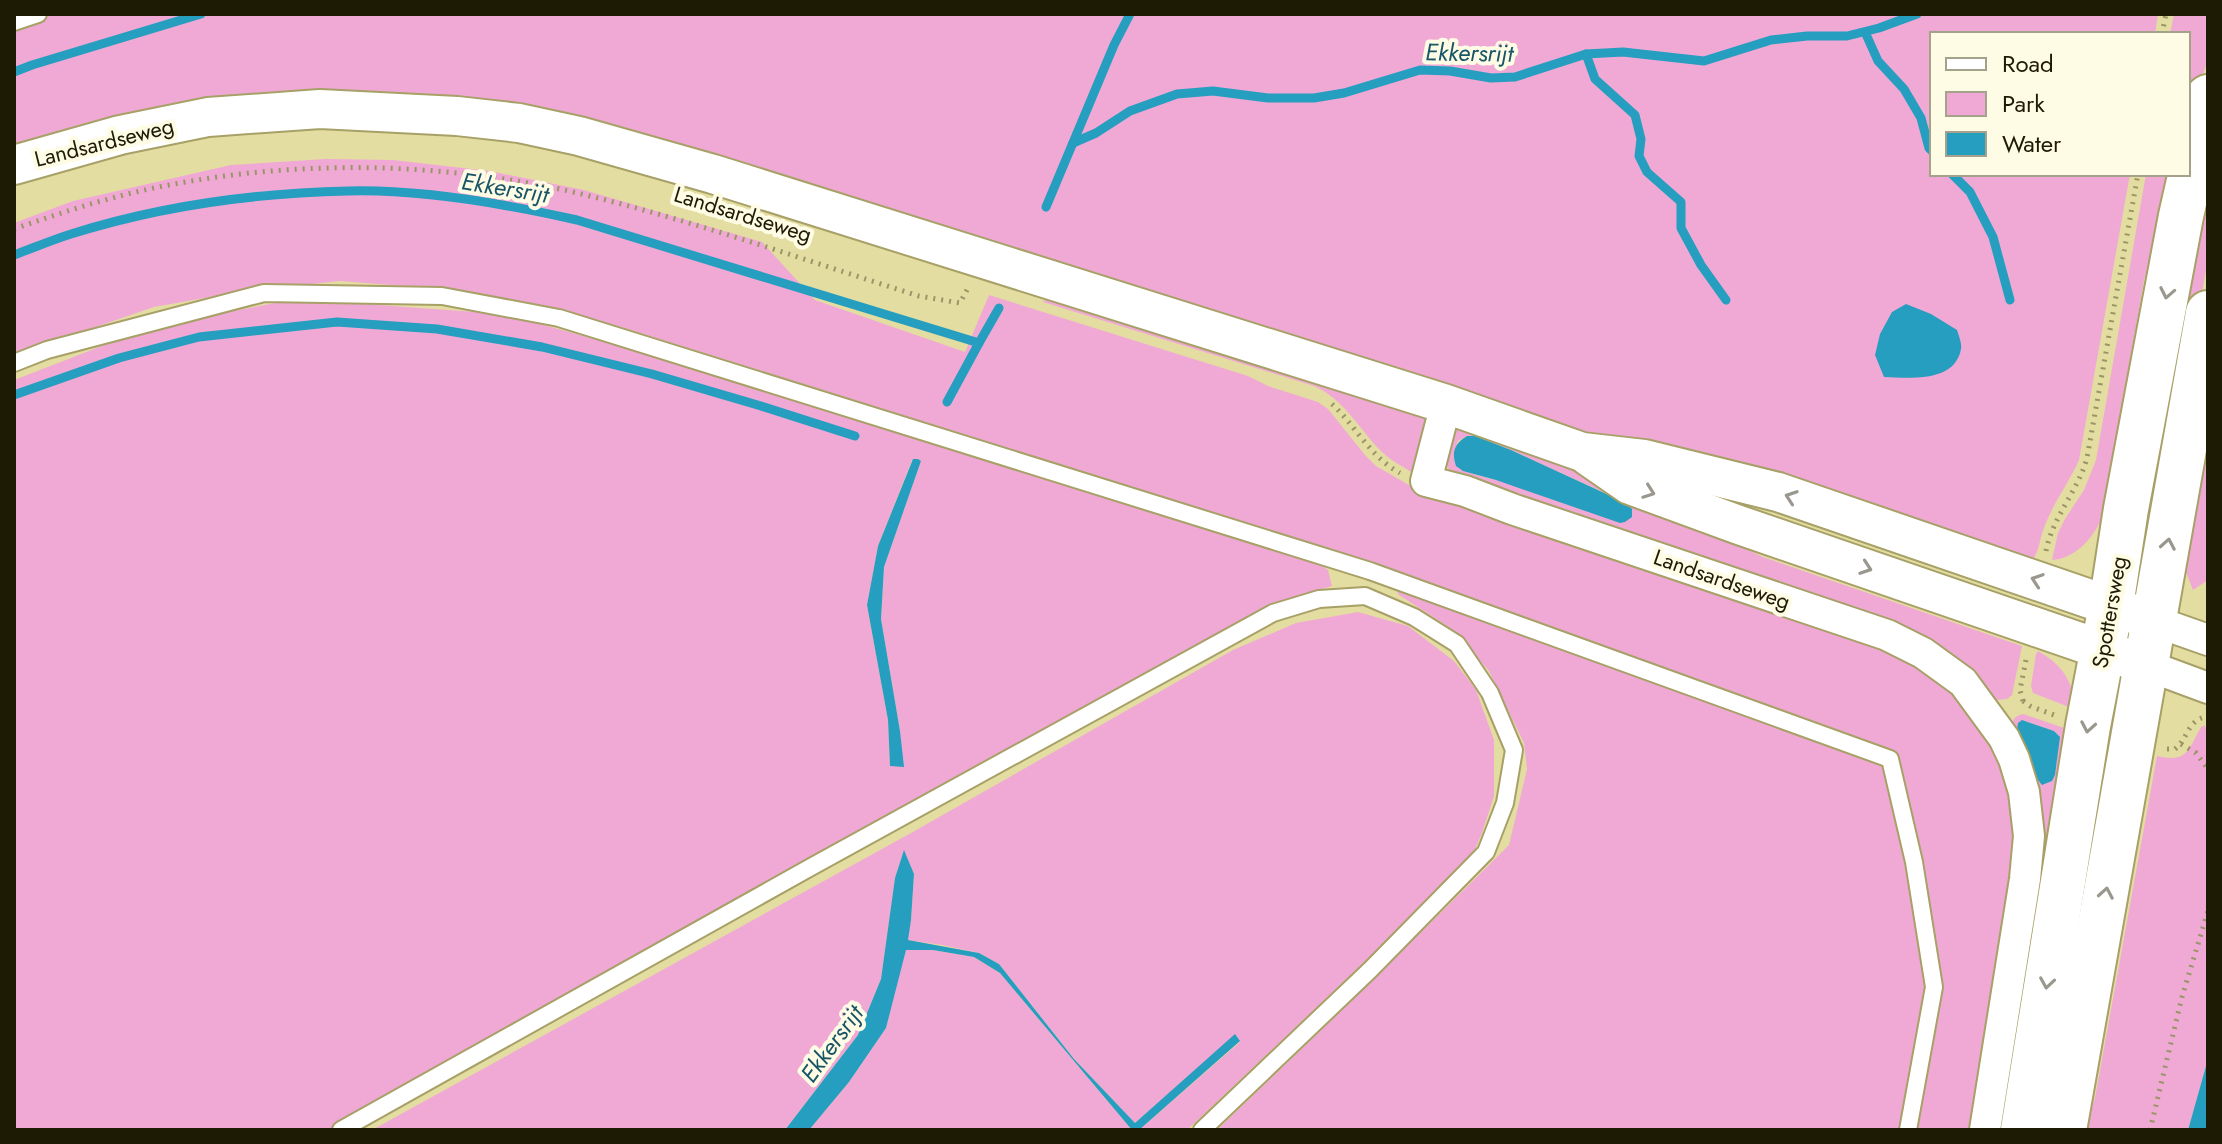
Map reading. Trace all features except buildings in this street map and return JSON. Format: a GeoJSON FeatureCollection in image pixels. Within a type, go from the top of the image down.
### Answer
{"type":"FeatureCollection","features":[{"type":"Feature","properties":{"kind":"main road","name":"Spottersweg"},"geometry":{"type":"LineString","coordinates":[[2023,1130],[2129,494],[2181,216],[2208,97]]}},
{"type":"Feature","properties":{"kind":"main road","name":"Spottersweg"},"geometry":{"type":"LineString","coordinates":[[2064,1130],[2208,313]]}},
{"type":"Feature","properties":{"kind":"street","name":"Landsardseweg"},"geometry":{"type":"LineString","coordinates":[[14,165],[120,135],[208,117],[320,109],[457,116],[519,123],[579,136],[713,174],[1446,404],[1582,452],[1644,459],[1778,492],[2154,621]]}},
{"type":"Feature","properties":{"kind":"street"},"geometry":{"type":"LineString","coordinates":[[1426,481],[1446,404]]}},
{"type":"Feature","properties":{"kind":"street","name":"Landsardseweg"},"geometry":{"type":"LineString","coordinates":[[1582,452],[1630,485],[2146,665]]}},
{"type":"Feature","properties":{"kind":"street","name":"Landsardseweg"},"geometry":{"type":"LineString","coordinates":[[1426,481],[1465,491],[1887,635],[1923,653],[1963,682],[2004,738],[2014,759],[2024,792],[2029,836],[2025,879],[1985,1130]]}},
{"type":"Feature","properties":{"kind":"street"},"geometry":{"type":"LineString","coordinates":[[2154,621],[2208,640]]}},
{"type":"Feature","properties":{"kind":"street"},"geometry":{"type":"LineString","coordinates":[[2146,665],[2208,688]]}},
{"type":"Feature","properties":{"kind":"lane"},"geometry":{"type":"LineString","coordinates":[[14,22],[38,14]]}},
{"type":"Feature","properties":{"kind":"lane"},"geometry":{"type":"LineString","coordinates":[[14,363],[47,350],[264,293],[442,296],[559,318],[1370,571],[1890,759],[1914,862],[1934,987],[1908,1130]]}},
{"type":"Feature","properties":{"kind":"lane"},"geometry":{"type":"LineString","coordinates":[[1365,596],[1370,571]]}},
{"type":"Feature","properties":{"kind":"lane"},"geometry":{"type":"LineString","coordinates":[[341,1130],[1273,613],[1319,599],[1365,596],[1414,617],[1457,644],[1490,693],[1514,750],[1505,803],[1486,852],[1370,970],[1202,1130]]}},
{"type":"Feature","properties":{"kind":"path"},"geometry":{"type":"LineString","coordinates":[[14,229],[74,208],[154,188],[248,173],[326,168],[407,169],[503,180],[629,206],[919,296],[960,303],[984,259]]}},
{"type":"Feature","properties":{"kind":"path"},"geometry":{"type":"LineString","coordinates":[[2040,581],[2049,535],[2076,487],[2087,458],[2138,176]]}},
{"type":"Feature","properties":{"kind":"path"},"geometry":{"type":"LineString","coordinates":[[1325,398],[1343,413],[1386,466],[1407,477],[1426,481]]}},
{"type":"Feature","properties":{"kind":"path"},"geometry":{"type":"LineString","coordinates":[[2023,701],[2020,690],[2033,625]]}},
{"type":"Feature","properties":{"kind":"path"},"geometry":{"type":"LineString","coordinates":[[2181,744],[2196,753],[2208,769]]}},
{"type":"Feature","properties":{"kind":"path"},"geometry":{"type":"LineString","coordinates":[[2150,1130],[2182,997],[2208,911]]}},
{"type":"Feature","properties":{"kind":"green space"},"geometry":{"type":"Polygon","coordinates":[[[38,14],[2158,14],[2155,32],[1930,32],[1930,176],[2130,176],[2079,460],[2052,510],[2038,551],[2030,562],[452,102],[14,152],[14,22],[38,14]]]}},
{"type":"Feature","properties":{"kind":"green space"},"geometry":{"type":"Polygon","coordinates":[[[2174,14],[2208,14],[2208,58],[2190,118],[2190,32],[2170,32],[2174,14]]]}},
{"type":"Feature","properties":{"kind":"green space"},"geometry":{"type":"Polygon","coordinates":[[[326,159],[393,160],[489,171],[584,190],[762,242],[815,300],[965,352],[989,295],[1248,376],[1268,386],[1318,402],[1328,409],[1376,466],[1409,485],[1877,644],[1946,683],[1973,712],[2007,775],[2016,850],[1973,1130],[1217,1130],[1509,845],[1527,769],[1524,743],[1489,671],[1452,629],[1399,595],[1384,566],[551,307],[466,291],[340,281],[244,291],[154,307],[14,355],[14,223],[73,201],[231,165],[326,159]]]}},
{"type":"Feature","properties":{"kind":"green space"},"geometry":{"type":"Polygon","coordinates":[[[2208,171],[2208,258],[2167,495],[2185,325],[2208,171]]]}},
{"type":"Feature","properties":{"kind":"green space"},"geometry":{"type":"Polygon","coordinates":[[[2146,176],[2172,176],[2144,280],[2103,515],[2084,545],[2069,556],[2052,560],[2058,533],[2084,490],[2096,460],[2146,176]]]}},
{"type":"Feature","properties":{"kind":"green space"},"geometry":{"type":"Polygon","coordinates":[[[1052,294],[1422,413],[1426,428],[1413,473],[1385,455],[1343,407],[1314,386],[1043,302],[1052,294]]]}},
{"type":"Feature","properties":{"kind":"green space"},"geometry":{"type":"Polygon","coordinates":[[[296,299],[503,314],[707,370],[1314,560],[1328,570],[1332,586],[1278,602],[1247,619],[340,1130],[14,1130],[14,380],[151,327],[296,299]],[[912,460],[878,546],[867,605],[888,720],[890,766],[900,731],[881,619],[884,567],[921,461],[912,460]]]}},
{"type":"Feature","properties":{"kind":"green space"},"geometry":{"type":"Polygon","coordinates":[[[2208,361],[2208,580],[2193,590],[2184,567],[2208,361]]]}},
{"type":"Feature","properties":{"kind":"green space"},"geometry":{"type":"Polygon","coordinates":[[[1459,428],[1528,446],[1763,557],[2022,646],[2012,695],[1997,700],[1980,683],[1455,475],[1444,460],[1452,434],[1459,428]],[[1475,436],[1458,441],[1455,450],[1456,465],[1465,471],[1536,488],[1627,503],[1511,450],[1475,436]]]}},
{"type":"Feature","properties":{"kind":"green space"},"geometry":{"type":"Polygon","coordinates":[[[1358,612],[1408,626],[1454,661],[1476,690],[1494,740],[1494,796],[1482,833],[1469,863],[1187,1130],[1139,1130],[1240,1042],[1235,1035],[1135,1123],[1074,1059],[999,964],[979,953],[907,940],[914,874],[904,851],[895,878],[881,979],[858,1035],[785,1130],[372,1130],[911,833],[1233,650],[1296,623],[1358,612]]]}},
{"type":"Feature","properties":{"kind":"green space"},"geometry":{"type":"Polygon","coordinates":[[[2038,651],[2065,675],[2072,690],[2074,709],[2033,693],[2031,686],[2038,651]]]}},
{"type":"Feature","properties":{"kind":"green space"},"geometry":{"type":"Polygon","coordinates":[[[2023,714],[2073,731],[2014,1130],[1997,1130],[2036,882],[2012,727],[2013,720],[2023,714]],[[2024,721],[2017,729],[2042,784],[2048,783],[2060,737],[2054,731],[2024,721]]]}},
{"type":"Feature","properties":{"kind":"green space"},"geometry":{"type":"Polygon","coordinates":[[[2205,725],[2208,729],[2208,1059],[2188,1130],[2085,1130],[2095,1098],[2157,756],[2175,758],[2186,753],[2205,725]]]}},
{"type":"Feature","properties":{"kind":"green space"},"geometry":{"type":"Polygon","coordinates":[[[905,950],[933,950],[974,957],[1000,973],[1132,1130],[809,1130],[849,1082],[886,1028],[905,950]]]}},
{"type":"Feature","properties":{"kind":"water"},"geometry":{"type":"Polygon","coordinates":[[[1906,304],[1931,314],[1957,330],[1961,349],[1950,368],[1930,376],[1884,377],[1875,355],[1880,334],[1892,312],[1906,304]]]}},
{"type":"Feature","properties":{"kind":"water"},"geometry":{"type":"Polygon","coordinates":[[[1467,436],[1475,436],[1511,450],[1626,503],[1632,509],[1632,517],[1620,523],[1463,471],[1456,466],[1454,452],[1467,436]]]}},
{"type":"Feature","properties":{"kind":"water"},"geometry":{"type":"Polygon","coordinates":[[[913,459],[921,461],[884,567],[881,619],[904,767],[890,766],[888,720],[867,605],[878,546],[913,459]]]}},
{"type":"Feature","properties":{"kind":"water"},"geometry":{"type":"Polygon","coordinates":[[[2022,720],[2054,731],[2060,737],[2055,775],[2052,781],[2042,785],[2017,729],[2022,720]]]}},
{"type":"Feature","properties":{"kind":"water"},"geometry":{"type":"Polygon","coordinates":[[[904,850],[914,874],[908,940],[979,953],[999,964],[1074,1059],[1135,1123],[1235,1034],[1240,1041],[1139,1130],[1132,1130],[1000,973],[974,957],[933,950],[906,950],[886,1028],[849,1082],[809,1130],[785,1130],[858,1035],[881,979],[895,878],[904,850]]]}},
{"type":"Feature","properties":{"kind":"water"},"geometry":{"type":"Polygon","coordinates":[[[2208,1059],[2208,1130],[2188,1130],[2208,1059]]]}},
{"type":"Feature","properties":{"kind":"waterway"},"geometry":{"type":"LineString","coordinates":[[14,72],[201,14]]}},
{"type":"Feature","properties":{"kind":"waterway","name":"Ekkersrijt"},"geometry":{"type":"LineString","coordinates":[[1046,207],[1130,14]]}},
{"type":"Feature","properties":{"kind":"waterway","name":"Ekkersrijt"},"geometry":{"type":"LineString","coordinates":[[1073,143],[1096,133],[1130,111],[1177,94],[1213,91],[1268,98],[1314,98],[1344,93],[1420,70],[1491,78],[1515,77],[1586,54],[1623,52],[1704,61],[1771,40],[1847,36],[1917,14]]}},
{"type":"Feature","properties":{"kind":"waterway"},"geometry":{"type":"LineString","coordinates":[[1865,32],[1878,61],[1904,89],[1921,118],[1930,149]]}},
{"type":"Feature","properties":{"kind":"waterway"},"geometry":{"type":"LineString","coordinates":[[1586,54],[1595,79],[1635,115],[1641,139],[1639,156],[1647,172],[1681,202],[1681,228],[1701,265],[1726,300]]}},
{"type":"Feature","properties":{"kind":"waterway"},"geometry":{"type":"LineString","coordinates":[[1954,176],[1970,192],[1993,237],[2010,300]]}},
{"type":"Feature","properties":{"kind":"waterway","name":"Ekkersrijt"},"geometry":{"type":"LineString","coordinates":[[14,255],[105,224],[208,203],[313,192],[405,192],[493,203],[577,220],[979,343],[999,308]]}},
{"type":"Feature","properties":{"kind":"waterway"},"geometry":{"type":"LineString","coordinates":[[14,395],[119,358],[199,337],[337,322],[437,329],[542,347],[652,374],[855,436]]}},
{"type":"Feature","properties":{"kind":"waterway","name":"Ekkersrijt"},"geometry":{"type":"LineString","coordinates":[[947,402],[979,343]]}}]}
